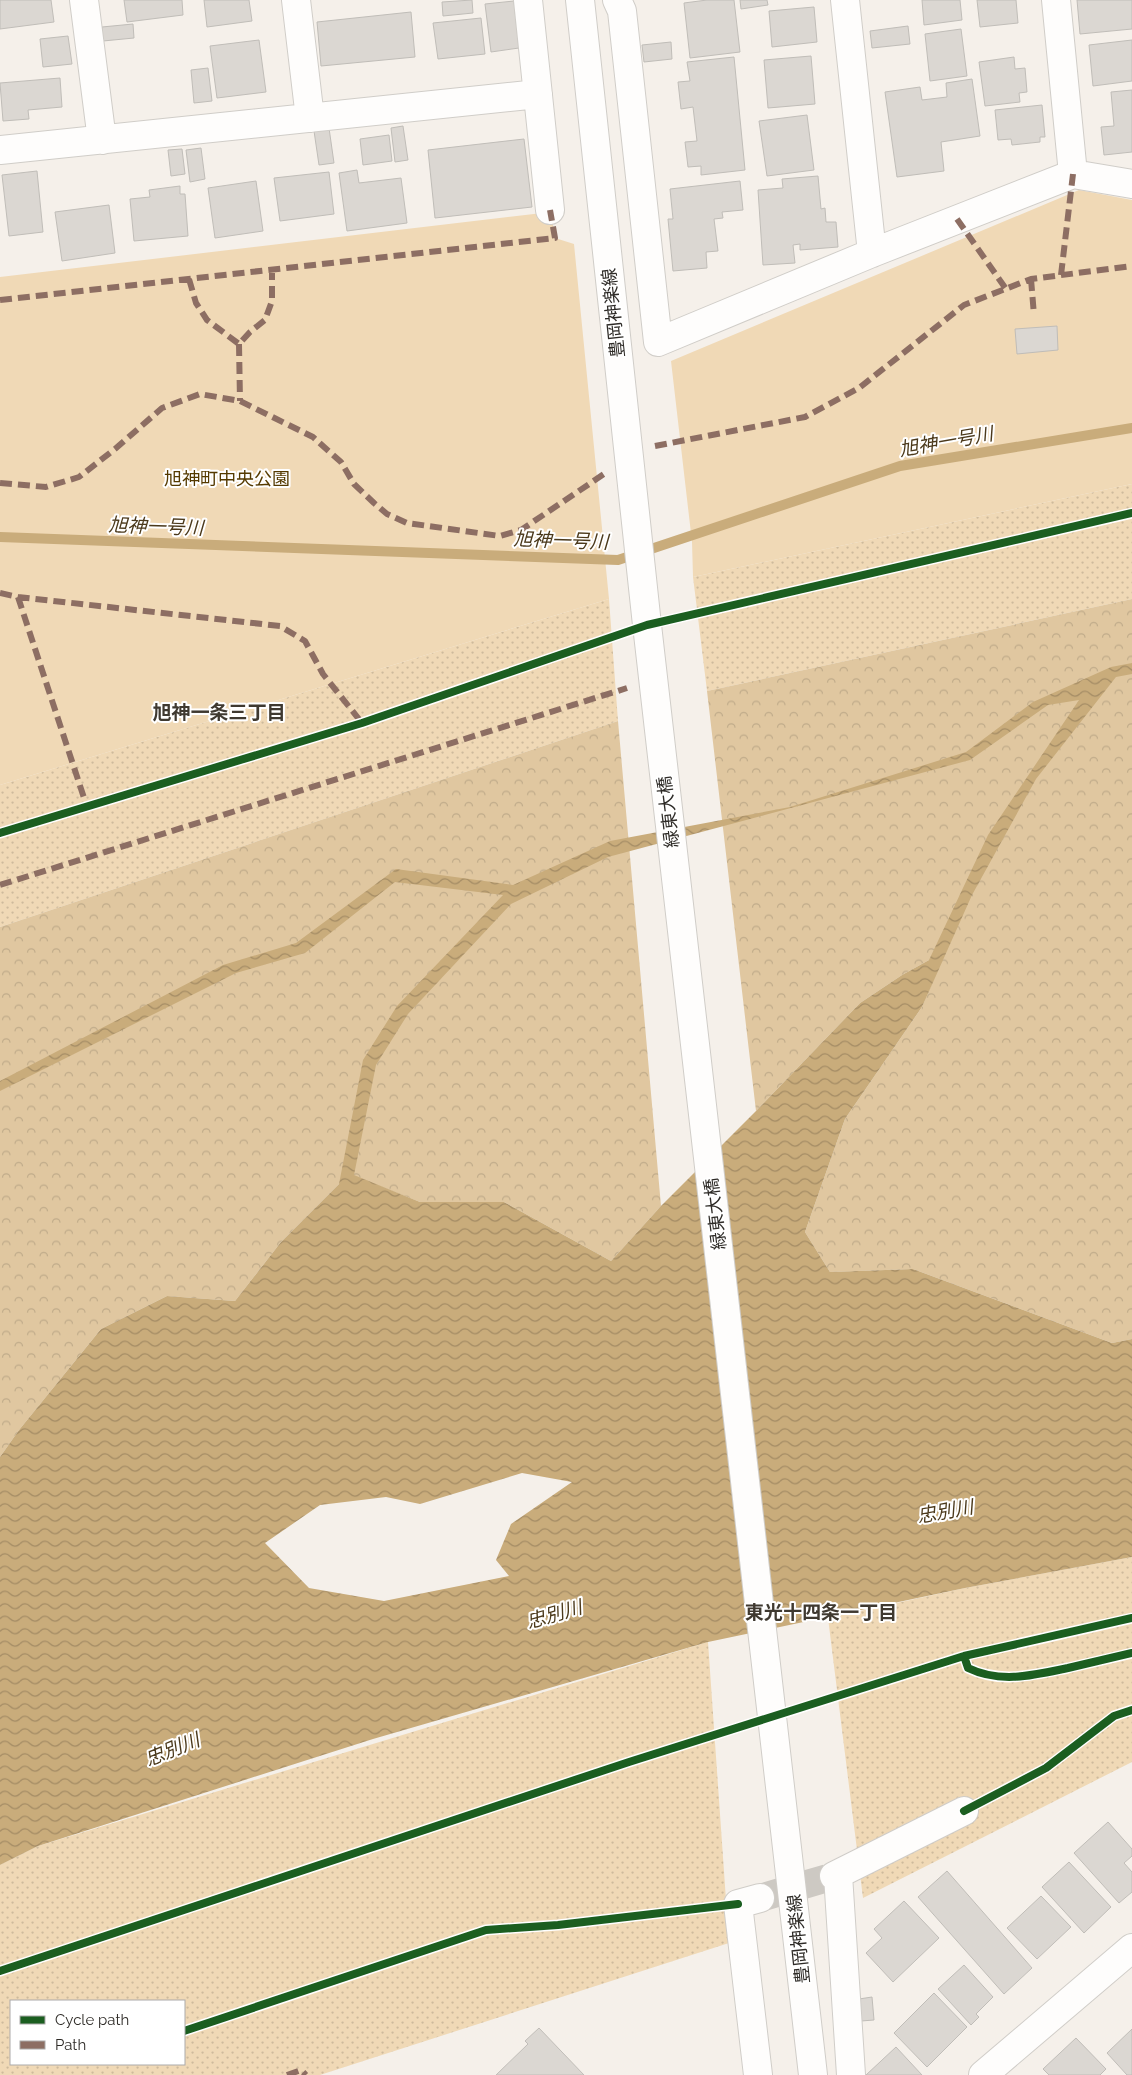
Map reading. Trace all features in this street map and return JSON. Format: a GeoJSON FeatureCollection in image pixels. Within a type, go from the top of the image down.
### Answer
{"type":"FeatureCollection","features":[{"type":"Feature","properties":{"kind":"street"},"geometry":{"type":"LineString","coordinates":[[84,0],[102,140]]}},
{"type":"Feature","properties":{"kind":"street"},"geometry":{"type":"LineString","coordinates":[[296,0],[310,118]]}},
{"type":"Feature","properties":{"kind":"street"},"geometry":{"type":"LineString","coordinates":[[528,0],[550,210]]}},
{"type":"Feature","properties":{"kind":"street","name":"豊岡神楽線"},"geometry":{"type":"LineString","coordinates":[[580,0],[647,626]]}},
{"type":"Feature","properties":{"kind":"street"},"geometry":{"type":"LineString","coordinates":[[617,0],[622,11],[658,342],[872,253],[1073,174],[1132,184]]}},
{"type":"Feature","properties":{"kind":"street"},"geometry":{"type":"LineString","coordinates":[[845,0],[872,253]]}},
{"type":"Feature","properties":{"kind":"street"},"geometry":{"type":"LineString","coordinates":[[1056,0],[1073,174]]}},
{"type":"Feature","properties":{"kind":"street"},"geometry":{"type":"LineString","coordinates":[[0,150],[538,94]]}},
{"type":"Feature","properties":{"kind":"street","name":"緑東大橋"},"geometry":{"type":"LineString","coordinates":[[647,626],[782,1803]]}},
{"type":"Feature","properties":{"kind":"street","name":"豊岡神楽線"},"geometry":{"type":"LineString","coordinates":[[782,1803],[813,2075]]}},
{"type":"Feature","properties":{"kind":"street"},"geometry":{"type":"LineString","coordinates":[[850,2075],[836,1876],[964,1811]]}},
{"type":"Feature","properties":{"kind":"street"},"geometry":{"type":"LineString","coordinates":[[758,2075],[738,1904],[760,1898]]}},
{"type":"Feature","properties":{"kind":"street"},"geometry":{"type":"LineString","coordinates":[[983,2075],[1132,1948]]}},
{"type":"Feature","properties":{"kind":"green space"},"geometry":{"type":"Polygon","coordinates":[[[1079,190],[1132,200],[1132,484],[693,577],[692,542],[671,361],[1079,190]]]}},
{"type":"Feature","properties":{"kind":"green space","name":"旭神町中央公園"},"geometry":{"type":"Polygon","coordinates":[[[551,212],[555,238],[574,244],[609,599],[0,785],[0,277],[551,212]]]}},
{"type":"Feature","properties":{"kind":"green space"},"geometry":{"type":"Polygon","coordinates":[[[1132,484],[1132,599],[707,691],[693,577],[1132,484]]]}},
{"type":"Feature","properties":{"kind":"green space"},"geometry":{"type":"Polygon","coordinates":[[[609,599],[618,721],[0,927],[0,785],[609,599]]]}},
{"type":"Feature","properties":{"kind":"green space"},"geometry":{"type":"Polygon","coordinates":[[[1132,599],[1132,1339],[1112,1343],[913,1269],[830,1272],[805,1232],[845,1119],[922,1007],[941,962],[929,960],[902,975],[860,1003],[756,1111],[707,691],[1132,599]]]}},
{"type":"Feature","properties":{"kind":"green space"},"geometry":{"type":"Polygon","coordinates":[[[618,721],[661,1206],[611,1261],[504,1202],[420,1202],[354,1176],[339,1184],[281,1242],[235,1301],[167,1296],[101,1329],[19,1430],[0,1457],[0,927],[618,721]]]}},
{"type":"Feature","properties":{"kind":"green space"},"geometry":{"type":"Polygon","coordinates":[[[1132,1557],[1132,1762],[863,1898],[828,1618],[965,1588],[1132,1557]]]}},
{"type":"Feature","properties":{"kind":"green space"},"geometry":{"type":"Polygon","coordinates":[[[708,1642],[729,1943],[320,2075],[0,2075],[0,1865],[38,1846],[708,1642]]]}},
{"type":"Feature","properties":{"kind":"water","name":"忠別川"},"geometry":{"type":"Polygon","coordinates":[[[1132,663],[1132,674],[1116,677],[1036,779],[972,895],[922,1007],[845,1119],[805,1232],[830,1272],[913,1269],[1112,1343],[1132,1339],[1132,1557],[965,1588],[708,1642],[373,1739],[38,1846],[0,1865],[0,1457],[19,1430],[101,1329],[167,1296],[235,1301],[281,1242],[339,1184],[363,1060],[397,1006],[503,895],[395,882],[305,953],[236,973],[0,1091],[0,1081],[223,965],[296,943],[396,869],[513,885],[610,841],[790,807],[966,752],[1033,702],[1111,667],[1132,663]],[[1079,700],[1048,705],[970,760],[608,857],[511,904],[408,1014],[376,1065],[354,1175],[420,1202],[504,1202],[611,1261],[661,1206],[860,1003],[902,975],[929,960],[988,835],[1079,700]],[[522,1473],[420,1504],[386,1497],[320,1505],[265,1543],[309,1588],[384,1601],[509,1576],[496,1560],[511,1524],[572,1482],[522,1473]]]}},
{"type":"Feature","properties":{"kind":"building"},"geometry":{"type":"Polygon","coordinates":[[[0,0],[51,0],[54,22],[0,29],[0,0]]]}},
{"type":"Feature","properties":{"kind":"building"},"geometry":{"type":"Polygon","coordinates":[[[124,0],[182,0],[183,15],[127,22],[124,0]]]}},
{"type":"Feature","properties":{"kind":"building"},"geometry":{"type":"Polygon","coordinates":[[[204,0],[249,0],[252,21],[207,27],[204,0]]]}},
{"type":"Feature","properties":{"kind":"building"},"geometry":{"type":"Polygon","coordinates":[[[472,0],[473,13],[443,16],[442,2],[472,0]]]}},
{"type":"Feature","properties":{"kind":"building"},"geometry":{"type":"Polygon","coordinates":[[[707,0],[734,0],[740,52],[690,58],[684,3],[707,0]]]}},
{"type":"Feature","properties":{"kind":"building"},"geometry":{"type":"Polygon","coordinates":[[[740,0],[767,0],[768,5],[741,9],[740,0]]]}},
{"type":"Feature","properties":{"kind":"building"},"geometry":{"type":"Polygon","coordinates":[[[922,0],[960,0],[962,20],[924,25],[922,0]]]}},
{"type":"Feature","properties":{"kind":"building"},"geometry":{"type":"Polygon","coordinates":[[[977,0],[1016,0],[1018,23],[980,27],[977,0]]]}},
{"type":"Feature","properties":{"kind":"building"},"geometry":{"type":"Polygon","coordinates":[[[1077,0],[1132,0],[1132,29],[1080,34],[1077,0]]]}},
{"type":"Feature","properties":{"kind":"building"},"geometry":{"type":"Polygon","coordinates":[[[514,1],[519,48],[491,52],[485,4],[514,1]]]}},
{"type":"Feature","properties":{"kind":"building"},"geometry":{"type":"Polygon","coordinates":[[[814,7],[817,42],[772,47],[769,11],[814,7]]]}},
{"type":"Feature","properties":{"kind":"building"},"geometry":{"type":"Polygon","coordinates":[[[411,12],[415,57],[321,66],[317,22],[411,12]]]}},
{"type":"Feature","properties":{"kind":"building"},"geometry":{"type":"Polygon","coordinates":[[[481,18],[485,54],[438,59],[433,23],[481,18]]]}},
{"type":"Feature","properties":{"kind":"building"},"geometry":{"type":"Polygon","coordinates":[[[133,24],[134,38],[103,41],[102,27],[133,24]]]}},
{"type":"Feature","properties":{"kind":"building"},"geometry":{"type":"Polygon","coordinates":[[[908,26],[910,44],[872,48],[870,31],[908,26]]]}},
{"type":"Feature","properties":{"kind":"building"},"geometry":{"type":"Polygon","coordinates":[[[961,29],[967,76],[930,81],[925,34],[961,29]]]}},
{"type":"Feature","properties":{"kind":"building"},"geometry":{"type":"Polygon","coordinates":[[[68,36],[72,64],[43,67],[40,39],[68,36]]]}},
{"type":"Feature","properties":{"kind":"building"},"geometry":{"type":"Polygon","coordinates":[[[259,40],[266,92],[217,98],[210,46],[259,40]]]}},
{"type":"Feature","properties":{"kind":"building"},"geometry":{"type":"Polygon","coordinates":[[[1132,40],[1132,81],[1093,86],[1089,45],[1132,40]]]}},
{"type":"Feature","properties":{"kind":"building"},"geometry":{"type":"Polygon","coordinates":[[[671,42],[672,59],[644,62],[642,45],[671,42]]]}},
{"type":"Feature","properties":{"kind":"building"},"geometry":{"type":"Polygon","coordinates":[[[811,56],[815,104],[768,108],[764,60],[811,56]]]}},
{"type":"Feature","properties":{"kind":"building"},"geometry":{"type":"Polygon","coordinates":[[[734,57],[745,170],[701,175],[701,166],[688,167],[685,142],[697,141],[693,107],[681,109],[678,82],[690,81],[687,62],[734,57]]]}},
{"type":"Feature","properties":{"kind":"building"},"geometry":{"type":"Polygon","coordinates":[[[1014,57],[1015,69],[1025,68],[1027,92],[1019,93],[1020,102],[985,106],[979,62],[1014,57]]]}},
{"type":"Feature","properties":{"kind":"building"},"geometry":{"type":"Polygon","coordinates":[[[208,68],[212,101],[194,103],[191,70],[208,68]]]}},
{"type":"Feature","properties":{"kind":"building"},"geometry":{"type":"Polygon","coordinates":[[[60,78],[62,107],[28,110],[29,119],[3,121],[0,83],[60,78]]]}},
{"type":"Feature","properties":{"kind":"building"},"geometry":{"type":"Polygon","coordinates":[[[972,79],[980,136],[941,142],[944,171],[897,177],[885,92],[920,87],[922,100],[947,97],[946,83],[972,79]]]}},
{"type":"Feature","properties":{"kind":"building"},"geometry":{"type":"Polygon","coordinates":[[[1132,90],[1132,152],[1104,155],[1101,127],[1114,126],[1111,92],[1132,90]]]}},
{"type":"Feature","properties":{"kind":"building"},"geometry":{"type":"Polygon","coordinates":[[[1042,105],[1045,137],[1040,137],[1040,142],[1012,145],[1011,139],[998,140],[995,110],[1042,105]]]}},
{"type":"Feature","properties":{"kind":"building"},"geometry":{"type":"Polygon","coordinates":[[[807,115],[814,170],[767,176],[759,121],[807,115]]]}},
{"type":"Feature","properties":{"kind":"building"},"geometry":{"type":"Polygon","coordinates":[[[403,126],[408,160],[395,162],[391,128],[403,126]]]}},
{"type":"Feature","properties":{"kind":"building"},"geometry":{"type":"Polygon","coordinates":[[[329,128],[334,163],[319,165],[314,131],[329,128]]]}},
{"type":"Feature","properties":{"kind":"building"},"geometry":{"type":"Polygon","coordinates":[[[389,135],[392,161],[363,165],[360,139],[389,135]]]}},
{"type":"Feature","properties":{"kind":"building"},"geometry":{"type":"Polygon","coordinates":[[[524,139],[532,207],[435,218],[428,150],[524,139]]]}},
{"type":"Feature","properties":{"kind":"building"},"geometry":{"type":"Polygon","coordinates":[[[201,148],[205,179],[190,182],[186,150],[201,148]]]}},
{"type":"Feature","properties":{"kind":"building"},"geometry":{"type":"Polygon","coordinates":[[[182,149],[185,174],[171,176],[168,150],[182,149]]]}},
{"type":"Feature","properties":{"kind":"building"},"geometry":{"type":"Polygon","coordinates":[[[357,170],[359,183],[401,178],[407,223],[347,231],[339,173],[357,170]]]}},
{"type":"Feature","properties":{"kind":"building"},"geometry":{"type":"Polygon","coordinates":[[[37,171],[43,232],[9,236],[2,175],[37,171]]]}},
{"type":"Feature","properties":{"kind":"building"},"geometry":{"type":"Polygon","coordinates":[[[329,172],[334,214],[280,221],[274,178],[329,172]]]}},
{"type":"Feature","properties":{"kind":"building"},"geometry":{"type":"Polygon","coordinates":[[[818,176],[821,209],[825,208],[826,222],[836,222],[838,247],[800,250],[800,244],[793,245],[795,263],[763,265],[758,190],[783,188],[782,179],[818,176]]]}},
{"type":"Feature","properties":{"kind":"building"},"geometry":{"type":"Polygon","coordinates":[[[256,181],[263,231],[215,238],[208,188],[256,181]]]}},
{"type":"Feature","properties":{"kind":"building"},"geometry":{"type":"Polygon","coordinates":[[[740,181],[743,210],[722,212],[723,218],[714,219],[718,251],[706,252],[707,268],[673,271],[668,219],[673,219],[670,189],[740,181]]]}},
{"type":"Feature","properties":{"kind":"building"},"geometry":{"type":"Polygon","coordinates":[[[180,186],[180,194],[185,194],[188,236],[134,241],[130,199],[150,197],[149,190],[180,186]]]}},
{"type":"Feature","properties":{"kind":"building"},"geometry":{"type":"Polygon","coordinates":[[[109,205],[115,253],[62,261],[55,212],[109,205]]]}},
{"type":"Feature","properties":{"kind":"building"},"geometry":{"type":"Polygon","coordinates":[[[1057,326],[1058,350],[1017,354],[1015,329],[1057,326]]]}},
{"type":"Feature","properties":{"kind":"building"},"geometry":{"type":"Polygon","coordinates":[[[1108,1822],[1132,1849],[1132,1856],[1124,1863],[1132,1872],[1132,1892],[1119,1903],[1074,1853],[1108,1822]]]}},
{"type":"Feature","properties":{"kind":"building"},"geometry":{"type":"Polygon","coordinates":[[[1069,1862],[1111,1907],[1084,1933],[1042,1887],[1069,1862]]]}},
{"type":"Feature","properties":{"kind":"building"},"geometry":{"type":"Polygon","coordinates":[[[947,1871],[1032,1968],[1004,1994],[918,1897],[947,1871]]]}},
{"type":"Feature","properties":{"kind":"building"},"geometry":{"type":"Polygon","coordinates":[[[1041,1896],[1071,1927],[1037,1959],[1007,1928],[1041,1896]]]}},
{"type":"Feature","properties":{"kind":"building"},"geometry":{"type":"Polygon","coordinates":[[[904,1901],[939,1938],[893,1982],[866,1953],[882,1938],[874,1929],[904,1901]]]}},
{"type":"Feature","properties":{"kind":"building"},"geometry":{"type":"Polygon","coordinates":[[[964,1965],[993,1997],[976,2014],[979,2017],[971,2025],[938,1989],[964,1965]]]}},
{"type":"Feature","properties":{"kind":"building"},"geometry":{"type":"Polygon","coordinates":[[[934,1993],[967,2027],[927,2067],[894,2033],[934,1993]]]}},
{"type":"Feature","properties":{"kind":"building"},"geometry":{"type":"Polygon","coordinates":[[[872,1997],[874,2020],[861,2021],[859,1999],[872,1997]]]}},
{"type":"Feature","properties":{"kind":"building"},"geometry":{"type":"Polygon","coordinates":[[[539,2028],[584,2075],[496,2075],[528,2044],[525,2041],[539,2028]]]}},
{"type":"Feature","properties":{"kind":"building"},"geometry":{"type":"Polygon","coordinates":[[[1132,2029],[1132,2075],[1127,2075],[1107,2053],[1132,2029]]]}},
{"type":"Feature","properties":{"kind":"building"},"geometry":{"type":"Polygon","coordinates":[[[1076,2038],[1106,2069],[1100,2075],[1049,2075],[1043,2069],[1076,2038]]]}},
{"type":"Feature","properties":{"kind":"building"},"geometry":{"type":"Polygon","coordinates":[[[896,2047],[922,2075],[866,2075],[896,2047]]]}},
{"type":"Feature","properties":{"kind":"waterway","name":"旭神一号川"},"geometry":{"type":"LineString","coordinates":[[0,537],[618,560],[900,466],[1132,428]]}},
{"type":"Feature","properties":{"kind":"tunnel"},"geometry":{"type":"LineString","coordinates":[[760,1898],[834,1876]]}},
{"type":"Feature","properties":{"kind":"marked path"},"geometry":{"type":"LineString","coordinates":[[1061,275],[1073,174]]}},
{"type":"Feature","properties":{"kind":"marked path"},"geometry":{"type":"LineString","coordinates":[[0,300],[555,238],[550,210]]}},
{"type":"Feature","properties":{"kind":"marked path"},"geometry":{"type":"LineString","coordinates":[[957,219],[1006,289]]}},
{"type":"Feature","properties":{"kind":"marked path"},"geometry":{"type":"LineString","coordinates":[[655,446],[805,417],[859,388],[964,305],[1031,279],[1132,266]]}},
{"type":"Feature","properties":{"kind":"marked path"},"geometry":{"type":"LineString","coordinates":[[189,279],[196,303],[207,320],[239,344],[265,320],[272,301],[272,270]]}},
{"type":"Feature","properties":{"kind":"marked path"},"geometry":{"type":"LineString","coordinates":[[1031,279],[1034,315]]}},
{"type":"Feature","properties":{"kind":"marked path"},"geometry":{"type":"LineString","coordinates":[[239,344],[240,401]]}},
{"type":"Feature","properties":{"kind":"marked path"},"geometry":{"type":"LineString","coordinates":[[0,483],[46,487],[79,477],[162,408],[200,394],[240,401],[313,437],[341,462],[354,484],[374,503],[387,514],[407,523],[500,536],[521,530],[604,474]]}},
{"type":"Feature","properties":{"kind":"marked path"},"geometry":{"type":"LineString","coordinates":[[0,593],[18,597],[280,626],[305,641],[323,674],[362,723]]}},
{"type":"Feature","properties":{"kind":"marked path"},"geometry":{"type":"LineString","coordinates":[[18,597],[87,807]]}},
{"type":"Feature","properties":{"kind":"marked path"},"geometry":{"type":"LineString","coordinates":[[0,885],[627,688]]}},
{"type":"Feature","properties":{"kind":"marked path"},"geometry":{"type":"LineString","coordinates":[[287,2075],[301,2070],[306,2075]]}},
{"type":"Feature","properties":{"kind":"cycle path"},"geometry":{"type":"LineString","coordinates":[[0,833],[362,723],[647,625],[1132,513]]}},
{"type":"Feature","properties":{"kind":"cycle path"},"geometry":{"type":"LineString","coordinates":[[0,1971],[629,1762],[964,1656],[1132,1618]]}},
{"type":"Feature","properties":{"kind":"cycle path"},"geometry":{"type":"LineString","coordinates":[[964,1656],[968,1668],[980,1673],[993,1676],[1018,1677],[1132,1653]]}},
{"type":"Feature","properties":{"kind":"cycle path"},"geometry":{"type":"LineString","coordinates":[[964,1811],[1046,1768],[1114,1716],[1132,1710]]}},
{"type":"Feature","properties":{"kind":"cycle path"},"geometry":{"type":"LineString","coordinates":[[185,2031],[486,1930],[558,1925],[738,1904]]}},
{"type":"Feature","properties":{"kind":"district","name":"旭神一条三丁目"},"geometry":{"type":"Point","coordinates":[219,712]}},
{"type":"Feature","properties":{"kind":"district","name":"東光十四条一丁目"},"geometry":{"type":"Point","coordinates":[821,1612]}}]}
